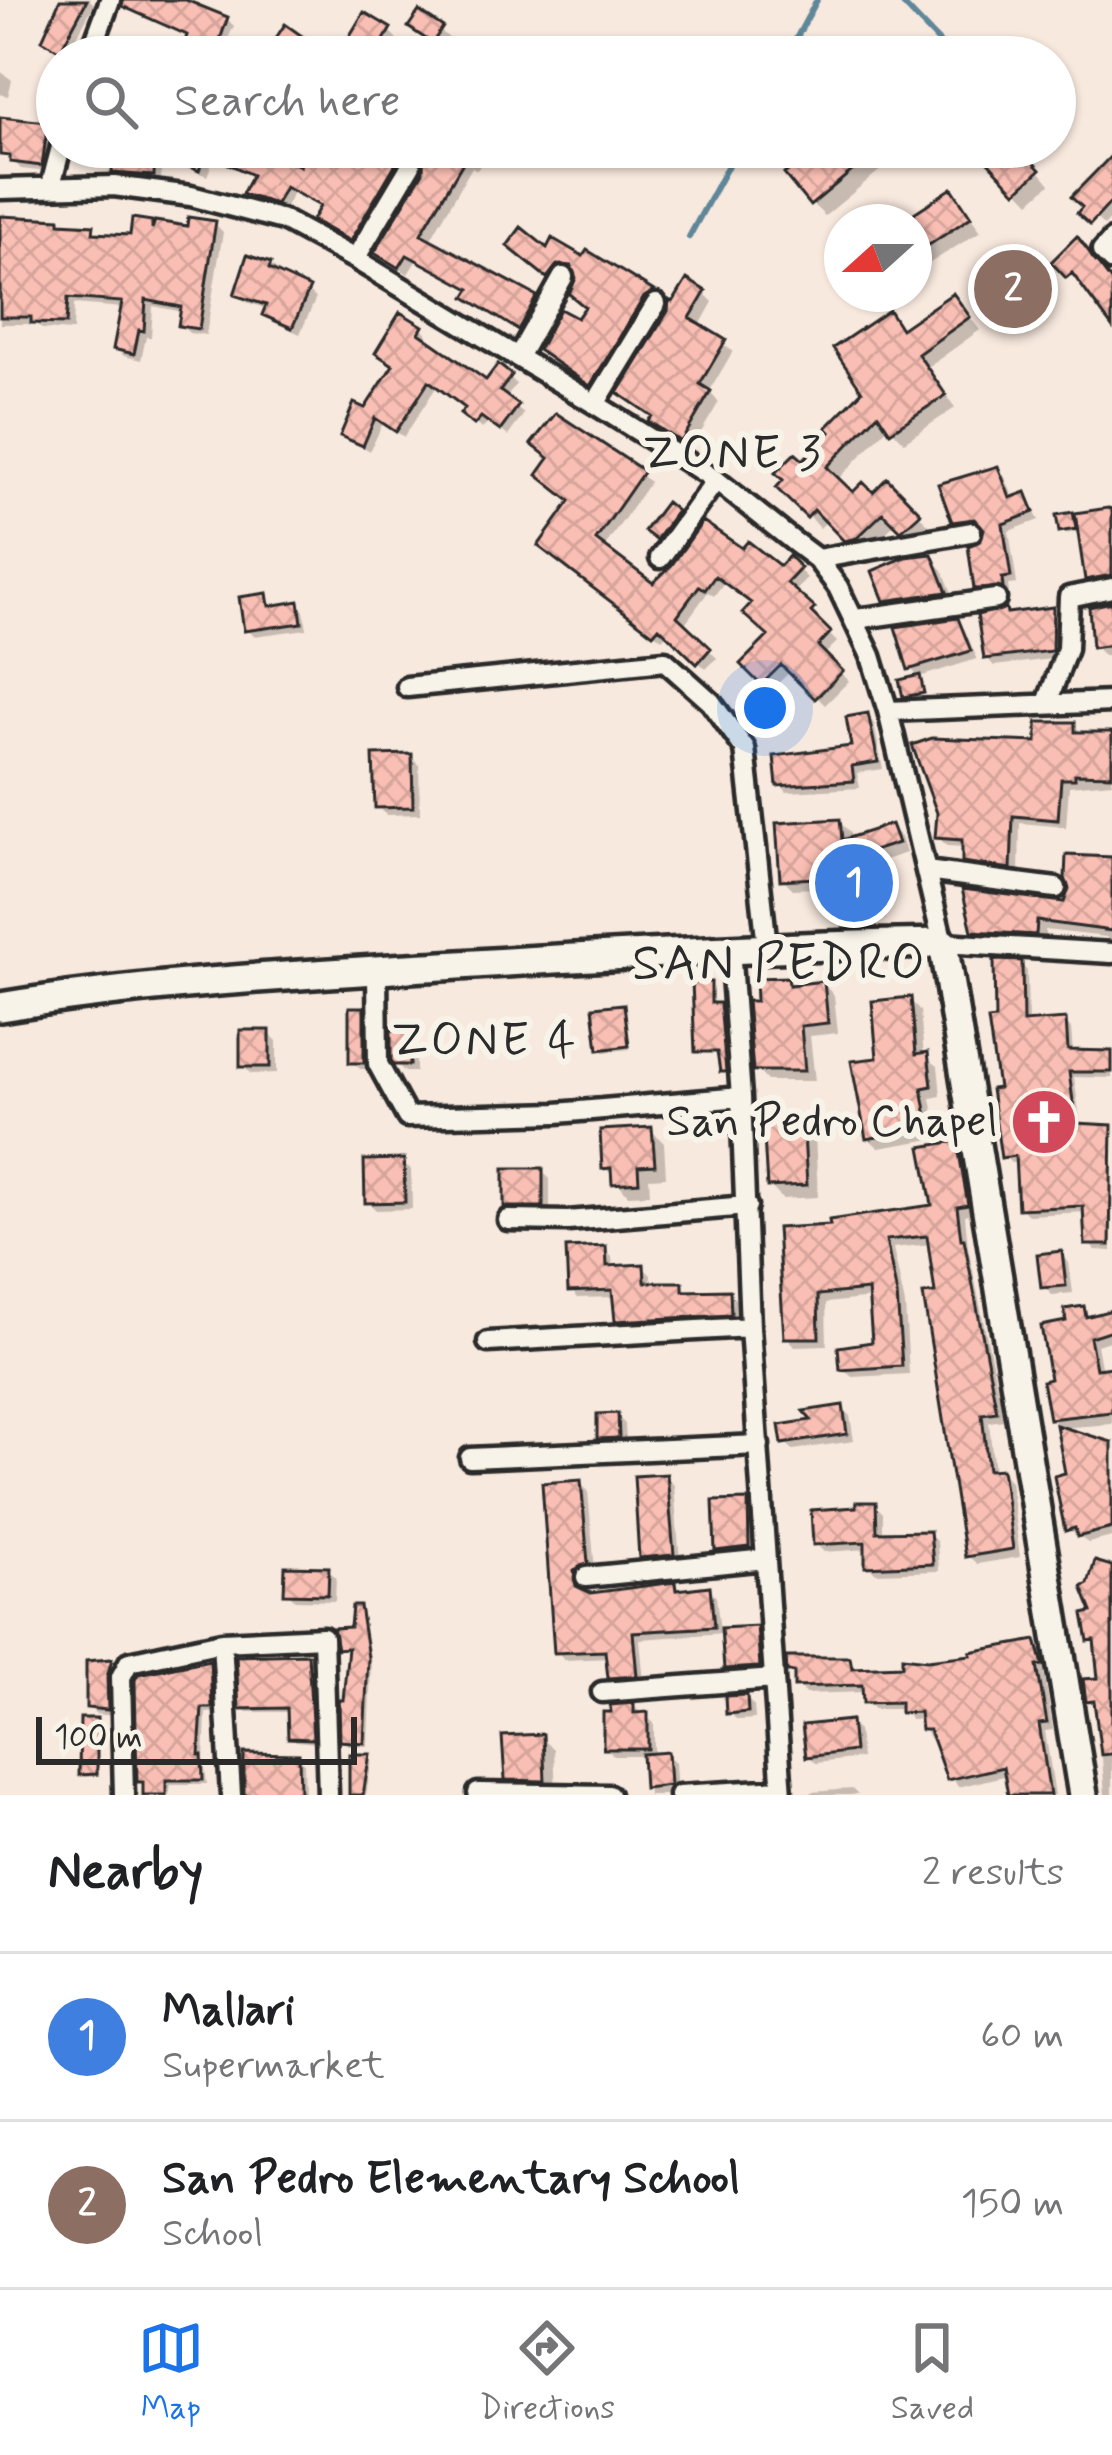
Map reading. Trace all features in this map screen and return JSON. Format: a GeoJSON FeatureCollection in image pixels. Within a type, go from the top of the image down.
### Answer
{"type":"FeatureCollection","features":[{"type":"Feature","properties":{"kind":"street"},"geometry":{"type":"LineString","coordinates":[[97,36],[110,0]]}},
{"type":"Feature","properties":{"kind":"street"},"geometry":{"type":"LineString","coordinates":[[51,185],[56,168]]}},
{"type":"Feature","properties":{"kind":"street"},"geometry":{"type":"LineString","coordinates":[[355,259],[409,168]]}},
{"type":"Feature","properties":{"kind":"street"},"geometry":{"type":"LineString","coordinates":[[0,189],[114,186],[191,196],[283,220],[355,259],[716,480],[817,559],[856,619],[888,711],[943,943],[1083,1795]]}},
{"type":"Feature","properties":{"kind":"street"},"geometry":{"type":"LineString","coordinates":[[1112,240],[1102,251],[1112,260]]}},
{"type":"Feature","properties":{"kind":"street"},"geometry":{"type":"LineString","coordinates":[[518,357],[563,277]]}},
{"type":"Feature","properties":{"kind":"street"},"geometry":{"type":"LineString","coordinates":[[596,404],[656,304]]}},
{"type":"Feature","properties":{"kind":"street"},"geometry":{"type":"LineString","coordinates":[[660,558],[716,480]]}},
{"type":"Feature","properties":{"kind":"street"},"geometry":{"type":"LineString","coordinates":[[817,559],[971,532]]}},
{"type":"Feature","properties":{"kind":"street"},"geometry":{"type":"LineString","coordinates":[[1047,703],[1066,649],[1070,597],[1112,588]]}},
{"type":"Feature","properties":{"kind":"street"},"geometry":{"type":"LineString","coordinates":[[856,619],[996,599]]}},
{"type":"Feature","properties":{"kind":"street"},"geometry":{"type":"LineString","coordinates":[[407,687],[665,661],[712,702],[746,749],[767,946]]}},
{"type":"Feature","properties":{"kind":"street"},"geometry":{"type":"LineString","coordinates":[[888,711],[1112,702]]}},
{"type":"Feature","properties":{"kind":"street"},"geometry":{"type":"LineString","coordinates":[[926,871],[1056,887]]}},
{"type":"Feature","properties":{"kind":"street"},"geometry":{"type":"LineString","coordinates":[[0,1007],[143,988],[767,946],[943,943],[1112,953]]}},
{"type":"Feature","properties":{"kind":"street"},"geometry":{"type":"LineString","coordinates":[[679,1795],[782,1792],[730,948]]}},
{"type":"Feature","properties":{"kind":"street"},"geometry":{"type":"LineString","coordinates":[[377,970],[378,1064],[406,1117],[557,1113],[741,1097]]}},
{"type":"Feature","properties":{"kind":"street"},"geometry":{"type":"LineString","coordinates":[[508,1220],[568,1221],[747,1206]]}},
{"type":"Feature","properties":{"kind":"street"},"geometry":{"type":"LineString","coordinates":[[488,1342],[750,1327]]}},
{"type":"Feature","properties":{"kind":"street"},"geometry":{"type":"LineString","coordinates":[[470,1458],[759,1445]]}},
{"type":"Feature","properties":{"kind":"street"},"geometry":{"type":"LineString","coordinates":[[586,1577],[766,1559]]}},
{"type":"Feature","properties":{"kind":"street"},"geometry":{"type":"LineString","coordinates":[[124,1795],[121,1677],[129,1662],[222,1642],[323,1637],[328,1795]]}},
{"type":"Feature","properties":{"kind":"street"},"geometry":{"type":"LineString","coordinates":[[222,1642],[231,1795]]}},
{"type":"Feature","properties":{"kind":"street"},"geometry":{"type":"LineString","coordinates":[[602,1692],[774,1679]]}},
{"type":"Feature","properties":{"kind":"street"},"geometry":{"type":"LineString","coordinates":[[478,1793],[609,1795]]}},
{"type":"Feature","properties":{"kind":"building"},"geometry":{"type":"Polygon","coordinates":[[[60,0],[87,0],[68,36],[44,36],[60,0]]]}},
{"type":"Feature","properties":{"kind":"building"},"geometry":{"type":"Polygon","coordinates":[[[123,0],[186,0],[228,17],[221,36],[187,36],[122,6],[123,0]]]}},
{"type":"Feature","properties":{"kind":"building"},"geometry":{"type":"Polygon","coordinates":[[[419,11],[443,27],[437,36],[422,36],[408,27],[419,11]]]}},
{"type":"Feature","properties":{"kind":"building"},"geometry":{"type":"Polygon","coordinates":[[[364,12],[391,28],[386,36],[350,36],[364,12]]]}},
{"type":"Feature","properties":{"kind":"building"},"geometry":{"type":"Polygon","coordinates":[[[285,24],[302,36],[277,36],[285,24]]]}},
{"type":"Feature","properties":{"kind":"building"},"geometry":{"type":"Polygon","coordinates":[[[0,117],[36,121],[36,165],[10,162],[10,156],[0,155],[0,117]]]}},
{"type":"Feature","properties":{"kind":"building"},"geometry":{"type":"Polygon","coordinates":[[[1112,155],[1112,201],[1090,225],[1077,213],[1082,207],[1071,197],[1112,155]]]}},
{"type":"Feature","properties":{"kind":"building"},"geometry":{"type":"Polygon","coordinates":[[[112,168],[154,168],[154,176],[112,173],[112,168]]]}},
{"type":"Feature","properties":{"kind":"building"},"geometry":{"type":"Polygon","coordinates":[[[237,168],[393,168],[350,241],[312,220],[320,206],[285,187],[276,204],[242,194],[252,175],[237,168]]]}},
{"type":"Feature","properties":{"kind":"building"},"geometry":{"type":"Polygon","coordinates":[[[423,168],[460,168],[421,234],[537,296],[518,330],[465,297],[470,289],[407,255],[399,268],[374,253],[423,168]]]}},
{"type":"Feature","properties":{"kind":"building"},"geometry":{"type":"Polygon","coordinates":[[[791,168],[856,168],[810,206],[784,174],[791,168]]]}},
{"type":"Feature","properties":{"kind":"building"},"geometry":{"type":"Polygon","coordinates":[[[994,168],[1038,168],[1016,192],[994,168]]]}},
{"type":"Feature","properties":{"kind":"building"},"geometry":{"type":"Polygon","coordinates":[[[952,188],[971,217],[932,243],[932,204],[928,204],[952,188]]]}},
{"type":"Feature","properties":{"kind":"building"},"geometry":{"type":"Polygon","coordinates":[[[0,216],[60,219],[60,223],[94,225],[93,233],[130,235],[132,218],[152,221],[152,229],[155,221],[187,226],[188,217],[216,221],[199,329],[178,326],[181,307],[146,300],[144,331],[139,330],[134,354],[113,349],[122,302],[68,298],[66,324],[0,317],[0,216]]]}},
{"type":"Feature","properties":{"kind":"building"},"geometry":{"type":"Polygon","coordinates":[[[521,227],[547,248],[552,238],[583,256],[587,250],[654,291],[644,297],[590,386],[538,350],[560,309],[577,318],[585,307],[569,294],[576,278],[571,266],[557,265],[547,278],[507,246],[521,227]]]}},
{"type":"Feature","properties":{"kind":"building"},"geometry":{"type":"Polygon","coordinates":[[[1077,236],[1112,282],[1112,327],[1072,273],[1066,278],[1051,262],[1077,236]]]}},
{"type":"Feature","properties":{"kind":"building"},"geometry":{"type":"Polygon","coordinates":[[[247,255],[271,263],[269,269],[310,288],[292,328],[262,315],[266,305],[234,295],[247,255]]]}},
{"type":"Feature","properties":{"kind":"building"},"geometry":{"type":"Polygon","coordinates":[[[687,279],[706,291],[690,318],[726,340],[700,384],[711,391],[681,442],[648,421],[652,416],[618,393],[668,311],[669,300],[673,302],[687,279]]]}},
{"type":"Feature","properties":{"kind":"building"},"geometry":{"type":"Polygon","coordinates":[[[953,293],[970,317],[918,354],[946,395],[890,432],[878,414],[827,467],[853,492],[863,482],[873,492],[887,478],[921,513],[901,531],[883,513],[857,538],[844,541],[814,510],[807,518],[776,488],[783,480],[775,473],[795,453],[803,460],[862,391],[833,348],[886,312],[901,329],[932,312],[953,293]]]}},
{"type":"Feature","properties":{"kind":"building"},"geometry":{"type":"Polygon","coordinates":[[[400,312],[423,326],[419,333],[486,380],[498,364],[512,375],[500,391],[519,405],[500,431],[481,417],[474,425],[460,414],[465,408],[429,381],[396,432],[375,418],[363,446],[340,436],[354,403],[365,408],[393,365],[375,353],[400,312]]]}},
{"type":"Feature","properties":{"kind":"building"},"geometry":{"type":"Polygon","coordinates":[[[556,413],[644,471],[596,540],[653,583],[703,521],[742,548],[748,541],[780,566],[789,556],[801,568],[787,583],[815,608],[811,612],[831,632],[818,646],[843,671],[815,699],[781,665],[761,685],[740,664],[768,636],[742,613],[751,603],[715,576],[705,590],[699,586],[677,616],[711,648],[697,664],[659,627],[653,634],[538,546],[570,501],[537,475],[549,458],[531,444],[556,413]]]}},
{"type":"Feature","properties":{"kind":"building"},"geometry":{"type":"Polygon","coordinates":[[[998,466],[1010,498],[1026,492],[1034,512],[1003,524],[1011,577],[1002,578],[1003,588],[974,589],[968,546],[980,541],[984,529],[974,519],[952,522],[938,484],[998,466]]]}},
{"type":"Feature","properties":{"kind":"building"},"geometry":{"type":"Polygon","coordinates":[[[666,502],[677,511],[656,540],[644,531],[666,502]]]}},
{"type":"Feature","properties":{"kind":"building"},"geometry":{"type":"Polygon","coordinates":[[[1112,509],[1112,575],[1085,580],[1075,513],[1112,509]]]}},
{"type":"Feature","properties":{"kind":"building"},"geometry":{"type":"Polygon","coordinates":[[[1073,512],[1076,529],[1059,532],[1056,515],[1073,512]]]}},
{"type":"Feature","properties":{"kind":"building"},"geometry":{"type":"Polygon","coordinates":[[[932,554],[947,592],[884,601],[872,571],[905,557],[932,554]]]}},
{"type":"Feature","properties":{"kind":"building"},"geometry":{"type":"Polygon","coordinates":[[[267,593],[269,606],[299,601],[302,623],[244,631],[239,597],[267,593]]]}},
{"type":"Feature","properties":{"kind":"building"},"geometry":{"type":"Polygon","coordinates":[[[1112,602],[1112,645],[1092,648],[1089,607],[1112,602]]]}},
{"type":"Feature","properties":{"kind":"building"},"geometry":{"type":"Polygon","coordinates":[[[1053,607],[1052,651],[984,659],[977,615],[1006,608],[1007,613],[1053,607]]]}},
{"type":"Feature","properties":{"kind":"building"},"geometry":{"type":"Polygon","coordinates":[[[958,618],[971,651],[908,670],[895,627],[958,618]]]}},
{"type":"Feature","properties":{"kind":"building"},"geometry":{"type":"Polygon","coordinates":[[[920,675],[924,693],[903,697],[899,680],[920,675]]]}},
{"type":"Feature","properties":{"kind":"building"},"geometry":{"type":"Polygon","coordinates":[[[868,713],[878,762],[852,766],[854,781],[777,786],[774,756],[851,746],[846,717],[868,713]]]}},
{"type":"Feature","properties":{"kind":"building"},"geometry":{"type":"Polygon","coordinates":[[[1037,722],[1075,722],[1075,732],[1112,732],[1112,775],[1075,774],[1075,779],[1061,779],[1058,820],[1013,816],[1011,869],[962,862],[962,840],[935,838],[937,813],[912,745],[932,738],[1037,742],[1037,722]]]}},
{"type":"Feature","properties":{"kind":"building"},"geometry":{"type":"Polygon","coordinates":[[[412,754],[413,807],[375,808],[373,755],[412,754]]]}},
{"type":"Feature","properties":{"kind":"building"},"geometry":{"type":"Polygon","coordinates":[[[840,819],[842,840],[891,824],[898,843],[870,852],[877,909],[838,914],[834,877],[780,880],[776,823],[840,819]]]}},
{"type":"Feature","properties":{"kind":"building"},"geometry":{"type":"Polygon","coordinates":[[[1066,855],[1112,857],[1112,931],[1037,921],[1036,935],[972,931],[962,889],[1064,902],[1069,889],[1066,855]]]}},
{"type":"Feature","properties":{"kind":"building"},"geometry":{"type":"Polygon","coordinates":[[[994,960],[1022,961],[1023,1022],[1066,1019],[1068,1050],[1112,1051],[1112,1072],[1069,1072],[1076,1123],[1112,1125],[1110,1245],[1085,1245],[1083,1206],[1018,1209],[1015,1156],[1001,1158],[991,1089],[998,1088],[988,1020],[995,1019],[994,960]]]}},
{"type":"Feature","properties":{"kind":"building"},"geometry":{"type":"Polygon","coordinates":[[[788,977],[789,985],[824,981],[828,1023],[801,1026],[805,1071],[753,1071],[747,1001],[756,1001],[755,978],[788,977]]]}},
{"type":"Feature","properties":{"kind":"building"},"geometry":{"type":"Polygon","coordinates":[[[692,982],[711,982],[711,1003],[720,1003],[726,1072],[720,1072],[717,1052],[695,1052],[692,982]]]}},
{"type":"Feature","properties":{"kind":"building"},"geometry":{"type":"Polygon","coordinates":[[[911,997],[916,1054],[928,1052],[932,1086],[922,1088],[929,1128],[866,1139],[851,1061],[877,1058],[872,1001],[911,997]]]}},
{"type":"Feature","properties":{"kind":"building"},"geometry":{"type":"Polygon","coordinates":[[[624,1004],[629,1046],[598,1050],[593,1007],[624,1004]]]}},
{"type":"Feature","properties":{"kind":"building"},"geometry":{"type":"Polygon","coordinates":[[[349,1007],[364,1007],[364,1063],[349,1063],[349,1007]]]}},
{"type":"Feature","properties":{"kind":"building"},"geometry":{"type":"Polygon","coordinates":[[[240,1030],[270,1030],[270,1067],[240,1067],[240,1030]]]}},
{"type":"Feature","properties":{"kind":"building"},"geometry":{"type":"Polygon","coordinates":[[[391,1030],[409,1030],[410,1065],[394,1065],[391,1060],[391,1030]]]}},
{"type":"Feature","properties":{"kind":"building"},"geometry":{"type":"Polygon","coordinates":[[[803,1118],[807,1185],[767,1187],[763,1120],[803,1118]]]}},
{"type":"Feature","properties":{"kind":"building"},"geometry":{"type":"Polygon","coordinates":[[[652,1127],[655,1165],[638,1166],[639,1182],[612,1184],[611,1168],[602,1169],[600,1130],[652,1127]]]}},
{"type":"Feature","properties":{"kind":"building"},"geometry":{"type":"Polygon","coordinates":[[[957,1141],[968,1205],[957,1207],[961,1239],[997,1412],[982,1414],[988,1470],[1002,1469],[1013,1549],[965,1557],[923,1294],[935,1293],[927,1236],[886,1240],[897,1295],[902,1366],[840,1370],[838,1347],[872,1342],[868,1290],[818,1295],[819,1338],[784,1338],[777,1228],[830,1225],[829,1220],[932,1205],[921,1147],[957,1141]]]}},
{"type":"Feature","properties":{"kind":"building"},"geometry":{"type":"Polygon","coordinates":[[[404,1159],[405,1202],[365,1203],[364,1160],[404,1159]]]}},
{"type":"Feature","properties":{"kind":"building"},"geometry":{"type":"Polygon","coordinates":[[[504,1168],[543,1168],[543,1207],[504,1207],[504,1168]]]}},
{"type":"Feature","properties":{"kind":"building"},"geometry":{"type":"Polygon","coordinates":[[[606,1246],[607,1266],[644,1264],[645,1282],[683,1282],[683,1291],[730,1290],[731,1315],[615,1321],[612,1290],[568,1292],[566,1248],[606,1246]]]}},
{"type":"Feature","properties":{"kind":"building"},"geometry":{"type":"Polygon","coordinates":[[[1062,1251],[1066,1286],[1041,1288],[1037,1254],[1062,1251]]]}},
{"type":"Feature","properties":{"kind":"building"},"geometry":{"type":"Polygon","coordinates":[[[1084,1306],[1086,1317],[1112,1310],[1112,1330],[1090,1337],[1096,1369],[1112,1367],[1112,1412],[1049,1419],[1042,1381],[1050,1379],[1041,1326],[1066,1321],[1064,1309],[1084,1306]]]}},
{"type":"Feature","properties":{"kind":"building"},"geometry":{"type":"Polygon","coordinates":[[[843,1405],[847,1434],[782,1444],[779,1425],[811,1420],[803,1411],[843,1405]]]}},
{"type":"Feature","properties":{"kind":"building"},"geometry":{"type":"Polygon","coordinates":[[[618,1413],[619,1438],[597,1439],[597,1414],[618,1413]]]}},
{"type":"Feature","properties":{"kind":"building"},"geometry":{"type":"Polygon","coordinates":[[[1056,1425],[1112,1442],[1112,1528],[1077,1537],[1075,1528],[1065,1531],[1054,1476],[1065,1473],[1056,1425]]]}},
{"type":"Feature","properties":{"kind":"building"},"geometry":{"type":"Polygon","coordinates":[[[667,1474],[674,1555],[639,1558],[634,1476],[667,1474]]]}},
{"type":"Feature","properties":{"kind":"building"},"geometry":{"type":"Polygon","coordinates":[[[581,1480],[588,1563],[574,1570],[576,1586],[591,1593],[675,1582],[676,1590],[710,1586],[714,1627],[633,1632],[637,1676],[608,1678],[605,1651],[554,1653],[542,1483],[581,1480]]]}},
{"type":"Feature","properties":{"kind":"building"},"geometry":{"type":"Polygon","coordinates":[[[748,1500],[749,1547],[715,1551],[713,1501],[748,1500]]]}},
{"type":"Feature","properties":{"kind":"building"},"geometry":{"type":"Polygon","coordinates":[[[856,1502],[876,1502],[877,1532],[930,1531],[933,1564],[865,1567],[865,1542],[813,1545],[811,1510],[856,1507],[856,1502]]]}},
{"type":"Feature","properties":{"kind":"building"},"geometry":{"type":"Polygon","coordinates":[[[1095,1561],[1112,1566],[1112,1754],[1101,1755],[1094,1701],[1086,1702],[1083,1679],[1098,1678],[1094,1640],[1088,1641],[1083,1614],[1092,1612],[1082,1587],[1088,1584],[1095,1561]]]}},
{"type":"Feature","properties":{"kind":"building"},"geometry":{"type":"Polygon","coordinates":[[[285,1566],[329,1567],[328,1595],[284,1594],[285,1566]]]}},
{"type":"Feature","properties":{"kind":"building"},"geometry":{"type":"Polygon","coordinates":[[[352,1606],[360,1606],[368,1658],[364,1743],[340,1741],[339,1700],[343,1700],[348,1648],[337,1649],[333,1628],[350,1627],[352,1606]]]}},
{"type":"Feature","properties":{"kind":"building"},"geometry":{"type":"Polygon","coordinates":[[[757,1626],[760,1667],[724,1669],[721,1628],[757,1626]]]}},
{"type":"Feature","properties":{"kind":"building"},"geometry":{"type":"Polygon","coordinates":[[[1036,1640],[1043,1665],[1037,1666],[1047,1723],[1039,1724],[1050,1795],[1008,1795],[1003,1767],[947,1780],[929,1730],[921,1730],[919,1712],[900,1713],[900,1702],[863,1703],[862,1685],[794,1687],[794,1672],[787,1672],[786,1657],[850,1657],[852,1668],[902,1666],[902,1657],[927,1660],[971,1655],[1036,1640]]]}},
{"type":"Feature","properties":{"kind":"building"},"geometry":{"type":"Polygon","coordinates":[[[308,1654],[313,1739],[288,1738],[287,1708],[239,1709],[236,1656],[308,1654]]]}},
{"type":"Feature","properties":{"kind":"building"},"geometry":{"type":"Polygon","coordinates":[[[112,1659],[108,1710],[86,1708],[86,1661],[112,1659]]]}},
{"type":"Feature","properties":{"kind":"building"},"geometry":{"type":"Polygon","coordinates":[[[210,1660],[212,1708],[202,1708],[199,1755],[203,1780],[166,1780],[166,1795],[143,1795],[143,1782],[137,1782],[135,1680],[138,1674],[210,1660]]]}},
{"type":"Feature","properties":{"kind":"building"},"geometry":{"type":"Polygon","coordinates":[[[747,1695],[748,1712],[726,1714],[725,1696],[747,1695]]]}},
{"type":"Feature","properties":{"kind":"building"},"geometry":{"type":"Polygon","coordinates":[[[634,1703],[634,1713],[648,1712],[648,1749],[603,1749],[603,1712],[611,1712],[610,1705],[634,1703]]]}},
{"type":"Feature","properties":{"kind":"building"},"geometry":{"type":"Polygon","coordinates":[[[80,1718],[97,1718],[97,1774],[79,1775],[80,1718]]]}},
{"type":"Feature","properties":{"kind":"building"},"geometry":{"type":"Polygon","coordinates":[[[851,1720],[854,1751],[806,1757],[802,1725],[851,1720]]]}},
{"type":"Feature","properties":{"kind":"building"},"geometry":{"type":"Polygon","coordinates":[[[543,1734],[545,1781],[505,1780],[502,1736],[543,1734]]]}},
{"type":"Feature","properties":{"kind":"building"},"geometry":{"type":"Polygon","coordinates":[[[668,1752],[670,1785],[644,1788],[642,1754],[668,1752]]]}},
{"type":"Feature","properties":{"kind":"building"},"geometry":{"type":"Polygon","coordinates":[[[244,1753],[299,1754],[300,1795],[244,1795],[244,1753]]]}},
{"type":"Feature","properties":{"kind":"building"},"geometry":{"type":"Polygon","coordinates":[[[349,1754],[370,1754],[363,1795],[349,1795],[349,1754]]]}},
{"type":"Feature","properties":{"kind":"waterway"},"geometry":{"type":"LineString","coordinates":[[797,36],[817,0]]}},
{"type":"Feature","properties":{"kind":"waterway"},"geometry":{"type":"LineString","coordinates":[[899,0],[933,36]]}},
{"type":"Feature","properties":{"kind":"waterway"},"geometry":{"type":"LineString","coordinates":[[689,237],[727,168]]}},
{"type":"Feature","properties":{"kind":"place","name":"San Pedro Elementary School"},"geometry":{"type":"Point","coordinates":[1013,289]}},
{"type":"Feature","properties":{"kind":"place","name":"Mallari"},"geometry":{"type":"Point","coordinates":[854,883]}},
{"type":"Feature","properties":{"kind":"place","name":"San Pedro Chapel"},"geometry":{"type":"Point","coordinates":[1044,1122]}},
{"type":"Feature","properties":{"kind":"district","name":"ZONE 3"},"geometry":{"type":"Point","coordinates":[733,454]}},
{"type":"Feature","properties":{"kind":"district","name":"SAN PEDRO"},"geometry":{"type":"Point","coordinates":[780,965]}},
{"type":"Feature","properties":{"kind":"district","name":"ZONE 4"},"geometry":{"type":"Point","coordinates":[485,1041]}}]}
